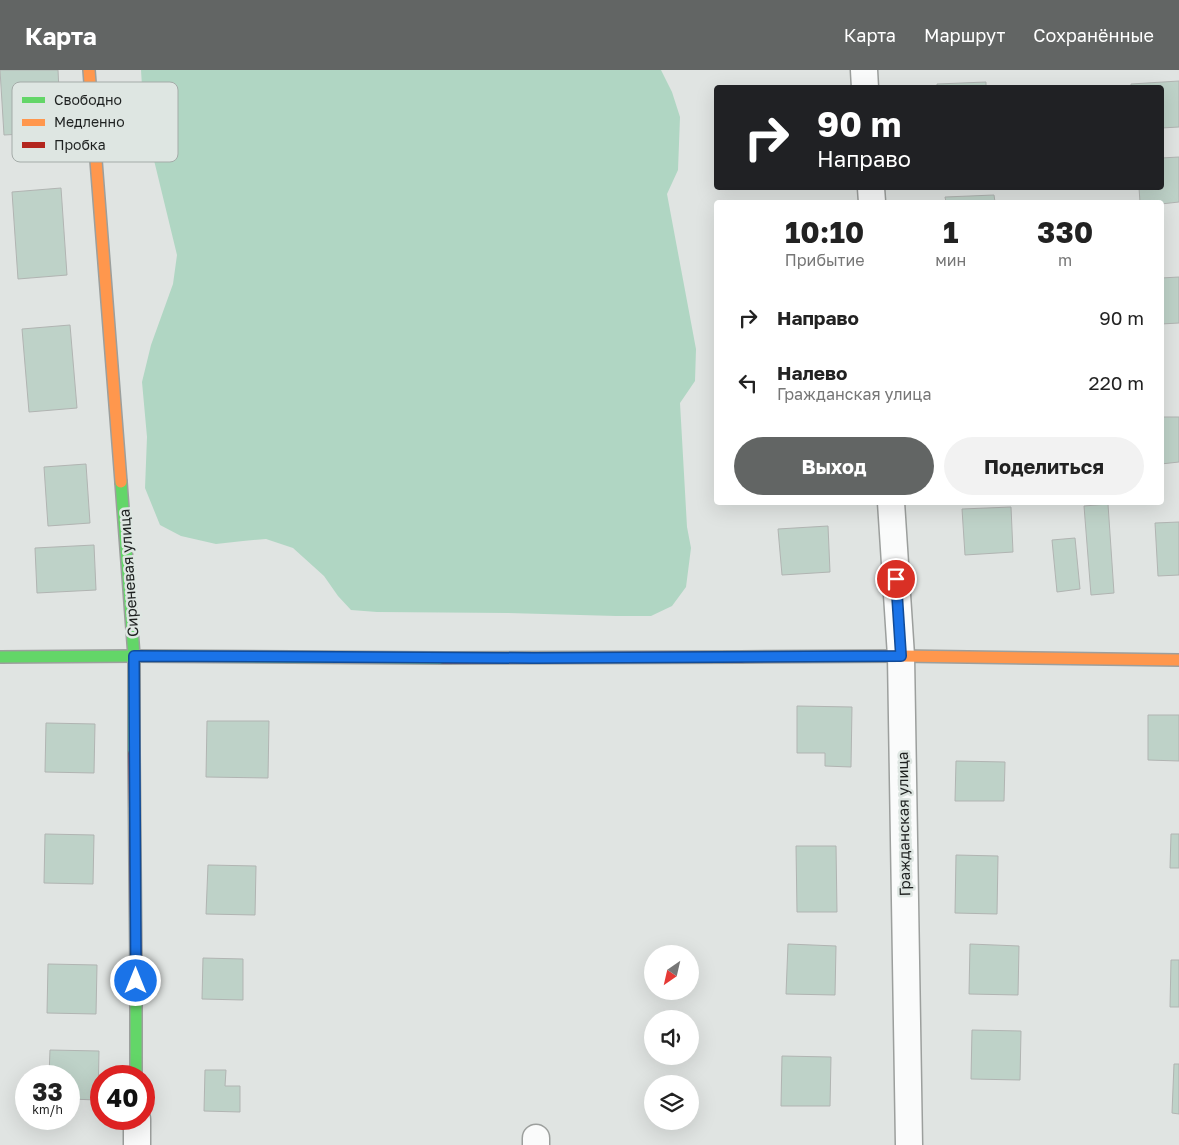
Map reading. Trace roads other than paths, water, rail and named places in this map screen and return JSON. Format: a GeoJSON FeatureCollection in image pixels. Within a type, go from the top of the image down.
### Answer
{"type":"FeatureCollection","features":[{"type":"Feature","properties":{"kind":"street"},"geometry":{"type":"LineString","coordinates":[[864,70],[865,85]]}},
{"type":"Feature","properties":{"kind":"street","name":"Сиреневая улица"},"geometry":{"type":"LineString","coordinates":[[96,162],[134,656],[136,1065]]}},
{"type":"Feature","properties":{"kind":"street","name":"Гражданская улица"},"geometry":{"type":"LineString","coordinates":[[891,505],[901,656],[908,1145]]}},
{"type":"Feature","properties":{"kind":"street"},"geometry":{"type":"LineString","coordinates":[[0,657],[534,658],[901,656],[1179,660]]}},
{"type":"Feature","properties":{"kind":"street"},"geometry":{"type":"LineString","coordinates":[[137,1130],[137,1145]]}}]}
